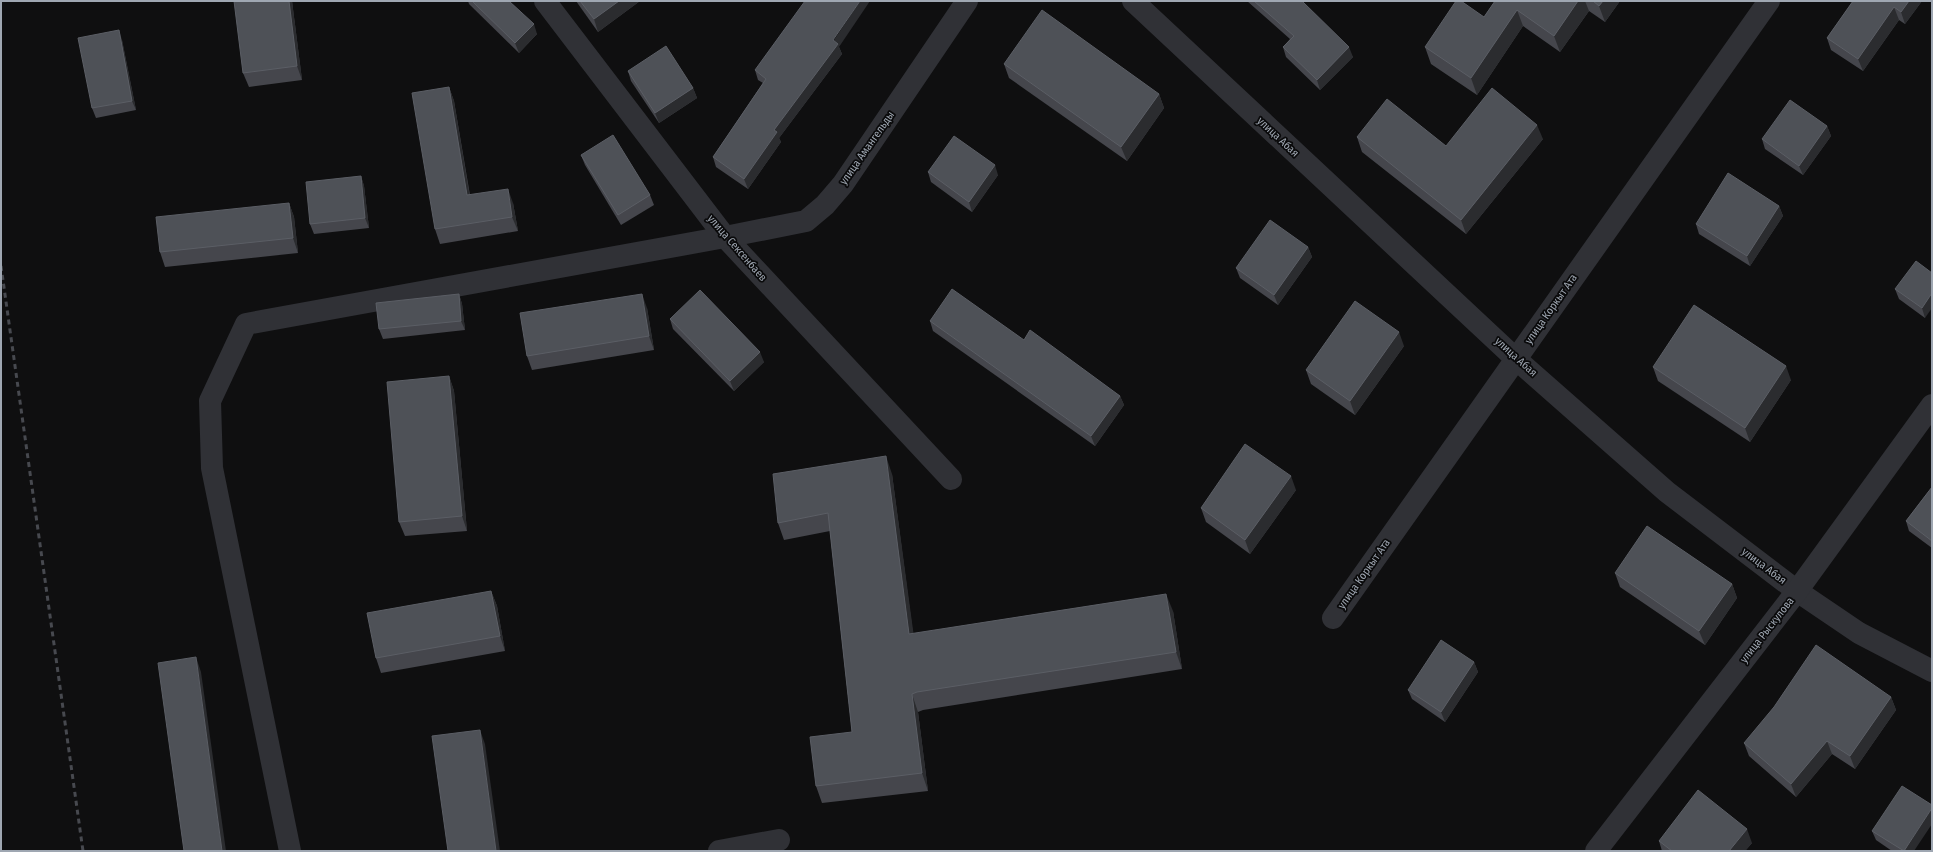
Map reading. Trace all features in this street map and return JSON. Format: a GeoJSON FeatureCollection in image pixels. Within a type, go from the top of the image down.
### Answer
{"type":"FeatureCollection","features":[{"type":"Feature","properties":{"kind":"street","name":"улица Сексенбаев"},"geometry":{"type":"LineString","coordinates":[[545,1],[725,237],[950,479]]}},
{"type":"Feature","properties":{"kind":"street","name":"улица Амангельды"},"geometry":{"type":"LineString","coordinates":[[290,851],[212,468],[210,401],[246,324],[806,221],[825,205],[843,184],[967,1]]}},
{"type":"Feature","properties":{"kind":"street","name":"улица Абая"},"geometry":{"type":"LineString","coordinates":[[1133,1],[1516,359],[1667,492],[1797,591],[1859,633],[1932,671]]}},
{"type":"Feature","properties":{"kind":"street","name":"улица Коркыт Ата"},"geometry":{"type":"LineString","coordinates":[[1333,618],[1769,1]]}},
{"type":"Feature","properties":{"kind":"street","name":"улица Рыскулова"},"geometry":{"type":"LineString","coordinates":[[1596,851],[1797,591],[1932,405]]}},
{"type":"Feature","properties":{"kind":"street"},"geometry":{"type":"LineString","coordinates":[[719,851],[779,840]]}},
{"type":"Feature","properties":{"kind":"building"},"geometry":{"type":"Polygon","coordinates":[[[234,1],[289,1],[297,66],[243,73],[234,1]]]}},
{"type":"Feature","properties":{"kind":"building"},"geometry":{"type":"Polygon","coordinates":[[[472,1],[509,1],[534,24],[515,43],[472,1]]]}},
{"type":"Feature","properties":{"kind":"building"},"geometry":{"type":"Polygon","coordinates":[[[580,1],[619,1],[594,19],[580,1]]]}},
{"type":"Feature","properties":{"kind":"building"},"geometry":{"type":"Polygon","coordinates":[[[805,1],[860,1],[833,40],[838,44],[774,130],[777,132],[744,179],[713,157],[766,79],[755,70],[805,1]]]}},
{"type":"Feature","properties":{"kind":"building"},"geometry":{"type":"Polygon","coordinates":[[[1254,1],[1302,1],[1349,47],[1317,80],[1283,47],[1294,36],[1254,1]]]}},
{"type":"Feature","properties":{"kind":"building"},"geometry":{"type":"Polygon","coordinates":[[[1456,1],[1461,1],[1484,17],[1495,1],[1578,1],[1554,36],[1517,10],[1471,78],[1425,47],[1456,1]]]}},
{"type":"Feature","properties":{"kind":"building"},"geometry":{"type":"Polygon","coordinates":[[[1593,1],[1603,1],[1599,6],[1593,1]]]}},
{"type":"Feature","properties":{"kind":"building"},"geometry":{"type":"Polygon","coordinates":[[[1853,1],[1909,1],[1901,12],[1894,7],[1858,59],[1827,38],[1853,1]]]}},
{"type":"Feature","properties":{"kind":"building"},"geometry":{"type":"Polygon","coordinates":[[[1042,10],[1159,94],[1121,147],[1004,64],[1042,10]]]}},
{"type":"Feature","properties":{"kind":"building"},"geometry":{"type":"Polygon","coordinates":[[[119,30],[132,101],[92,108],[78,38],[119,30]]]}},
{"type":"Feature","properties":{"kind":"building"},"geometry":{"type":"Polygon","coordinates":[[[666,46],[693,88],[655,113],[628,71],[666,46]]]}},
{"type":"Feature","properties":{"kind":"building"},"geometry":{"type":"Polygon","coordinates":[[[449,87],[467,195],[508,189],[512,217],[435,229],[412,93],[449,87]]]}},
{"type":"Feature","properties":{"kind":"building"},"geometry":{"type":"Polygon","coordinates":[[[1492,88],[1537,125],[1461,220],[1357,137],[1387,99],[1446,146],[1492,88]]]}},
{"type":"Feature","properties":{"kind":"building"},"geometry":{"type":"Polygon","coordinates":[[[1790,100],[1827,126],[1799,166],[1762,139],[1790,100]]]}},
{"type":"Feature","properties":{"kind":"building"},"geometry":{"type":"Polygon","coordinates":[[[613,135],[650,195],[618,215],[581,155],[613,135]]]}},
{"type":"Feature","properties":{"kind":"building"},"geometry":{"type":"Polygon","coordinates":[[[954,136],[995,165],[969,202],[928,172],[954,136]]]}},
{"type":"Feature","properties":{"kind":"building"},"geometry":{"type":"Polygon","coordinates":[[[1728,173],[1779,206],[1747,256],[1696,224],[1728,173]]]}},
{"type":"Feature","properties":{"kind":"building"},"geometry":{"type":"Polygon","coordinates":[[[361,176],[365,218],[310,224],[306,182],[361,176]]]}},
{"type":"Feature","properties":{"kind":"building"},"geometry":{"type":"Polygon","coordinates":[[[289,203],[293,238],[160,252],[156,217],[289,203]]]}},
{"type":"Feature","properties":{"kind":"building"},"geometry":{"type":"Polygon","coordinates":[[[1270,220],[1308,247],[1274,295],[1236,268],[1270,220]]]}},
{"type":"Feature","properties":{"kind":"building"},"geometry":{"type":"Polygon","coordinates":[[[1916,261],[1932,273],[1932,293],[1922,308],[1895,289],[1916,261]]]}},
{"type":"Feature","properties":{"kind":"building"},"geometry":{"type":"Polygon","coordinates":[[[952,289],[1024,340],[1030,330],[1120,396],[1091,436],[930,321],[952,289]]]}},
{"type":"Feature","properties":{"kind":"building"},"geometry":{"type":"Polygon","coordinates":[[[700,290],[760,352],[730,381],[670,319],[700,290]]]}},
{"type":"Feature","properties":{"kind":"building"},"geometry":{"type":"Polygon","coordinates":[[[459,294],[461,321],[379,329],[376,303],[459,294]]]}},
{"type":"Feature","properties":{"kind":"building"},"geometry":{"type":"Polygon","coordinates":[[[642,294],[649,336],[527,356],[520,313],[642,294]]]}},
{"type":"Feature","properties":{"kind":"building"},"geometry":{"type":"Polygon","coordinates":[[[1355,301],[1399,332],[1350,401],[1306,370],[1355,301]]]}},
{"type":"Feature","properties":{"kind":"building"},"geometry":{"type":"Polygon","coordinates":[[[1694,305],[1786,366],[1745,428],[1653,367],[1694,305]]]}},
{"type":"Feature","properties":{"kind":"building"},"geometry":{"type":"Polygon","coordinates":[[[449,376],[462,516],[399,522],[387,382],[449,376]]]}},
{"type":"Feature","properties":{"kind":"building"},"geometry":{"type":"Polygon","coordinates":[[[1245,444],[1291,476],[1245,540],[1201,508],[1245,444]]]}},
{"type":"Feature","properties":{"kind":"building"},"geometry":{"type":"Polygon","coordinates":[[[886,456],[909,634],[1166,594],[1176,652],[917,692],[912,694],[922,773],[816,786],[810,737],[852,732],[828,513],[778,523],[773,474],[886,456]]]}},
{"type":"Feature","properties":{"kind":"building"},"geometry":{"type":"Polygon","coordinates":[[[1932,487],[1932,541],[1906,521],[1932,487]]]}},
{"type":"Feature","properties":{"kind":"building"},"geometry":{"type":"Polygon","coordinates":[[[1647,526],[1732,584],[1699,631],[1615,573],[1647,526]]]}},
{"type":"Feature","properties":{"kind":"building"},"geometry":{"type":"Polygon","coordinates":[[[491,591],[500,636],[376,658],[367,613],[491,591]]]}},
{"type":"Feature","properties":{"kind":"building"},"geometry":{"type":"Polygon","coordinates":[[[1441,640],[1474,662],[1441,712],[1408,690],[1441,640]]]}},
{"type":"Feature","properties":{"kind":"building"},"geometry":{"type":"Polygon","coordinates":[[[1816,645],[1891,697],[1850,756],[1827,741],[1791,784],[1744,743],[1774,707],[1816,645]]]}},
{"type":"Feature","properties":{"kind":"building"},"geometry":{"type":"Polygon","coordinates":[[[196,657],[222,851],[184,851],[158,663],[196,657]]]}},
{"type":"Feature","properties":{"kind":"building"},"geometry":{"type":"Polygon","coordinates":[[[480,730],[496,851],[448,851],[432,736],[480,730]]]}},
{"type":"Feature","properties":{"kind":"building"},"geometry":{"type":"Polygon","coordinates":[[[1902,786],[1932,805],[1932,808],[1904,851],[1872,831],[1902,786]]]}},
{"type":"Feature","properties":{"kind":"building"},"geometry":{"type":"Polygon","coordinates":[[[1698,790],[1747,829],[1729,851],[1672,851],[1659,841],[1698,790]]]}},
{"type":"Feature","properties":{"kind":"railway"},"geometry":{"type":"LineString","coordinates":[[1,266],[83,851]]}}]}
